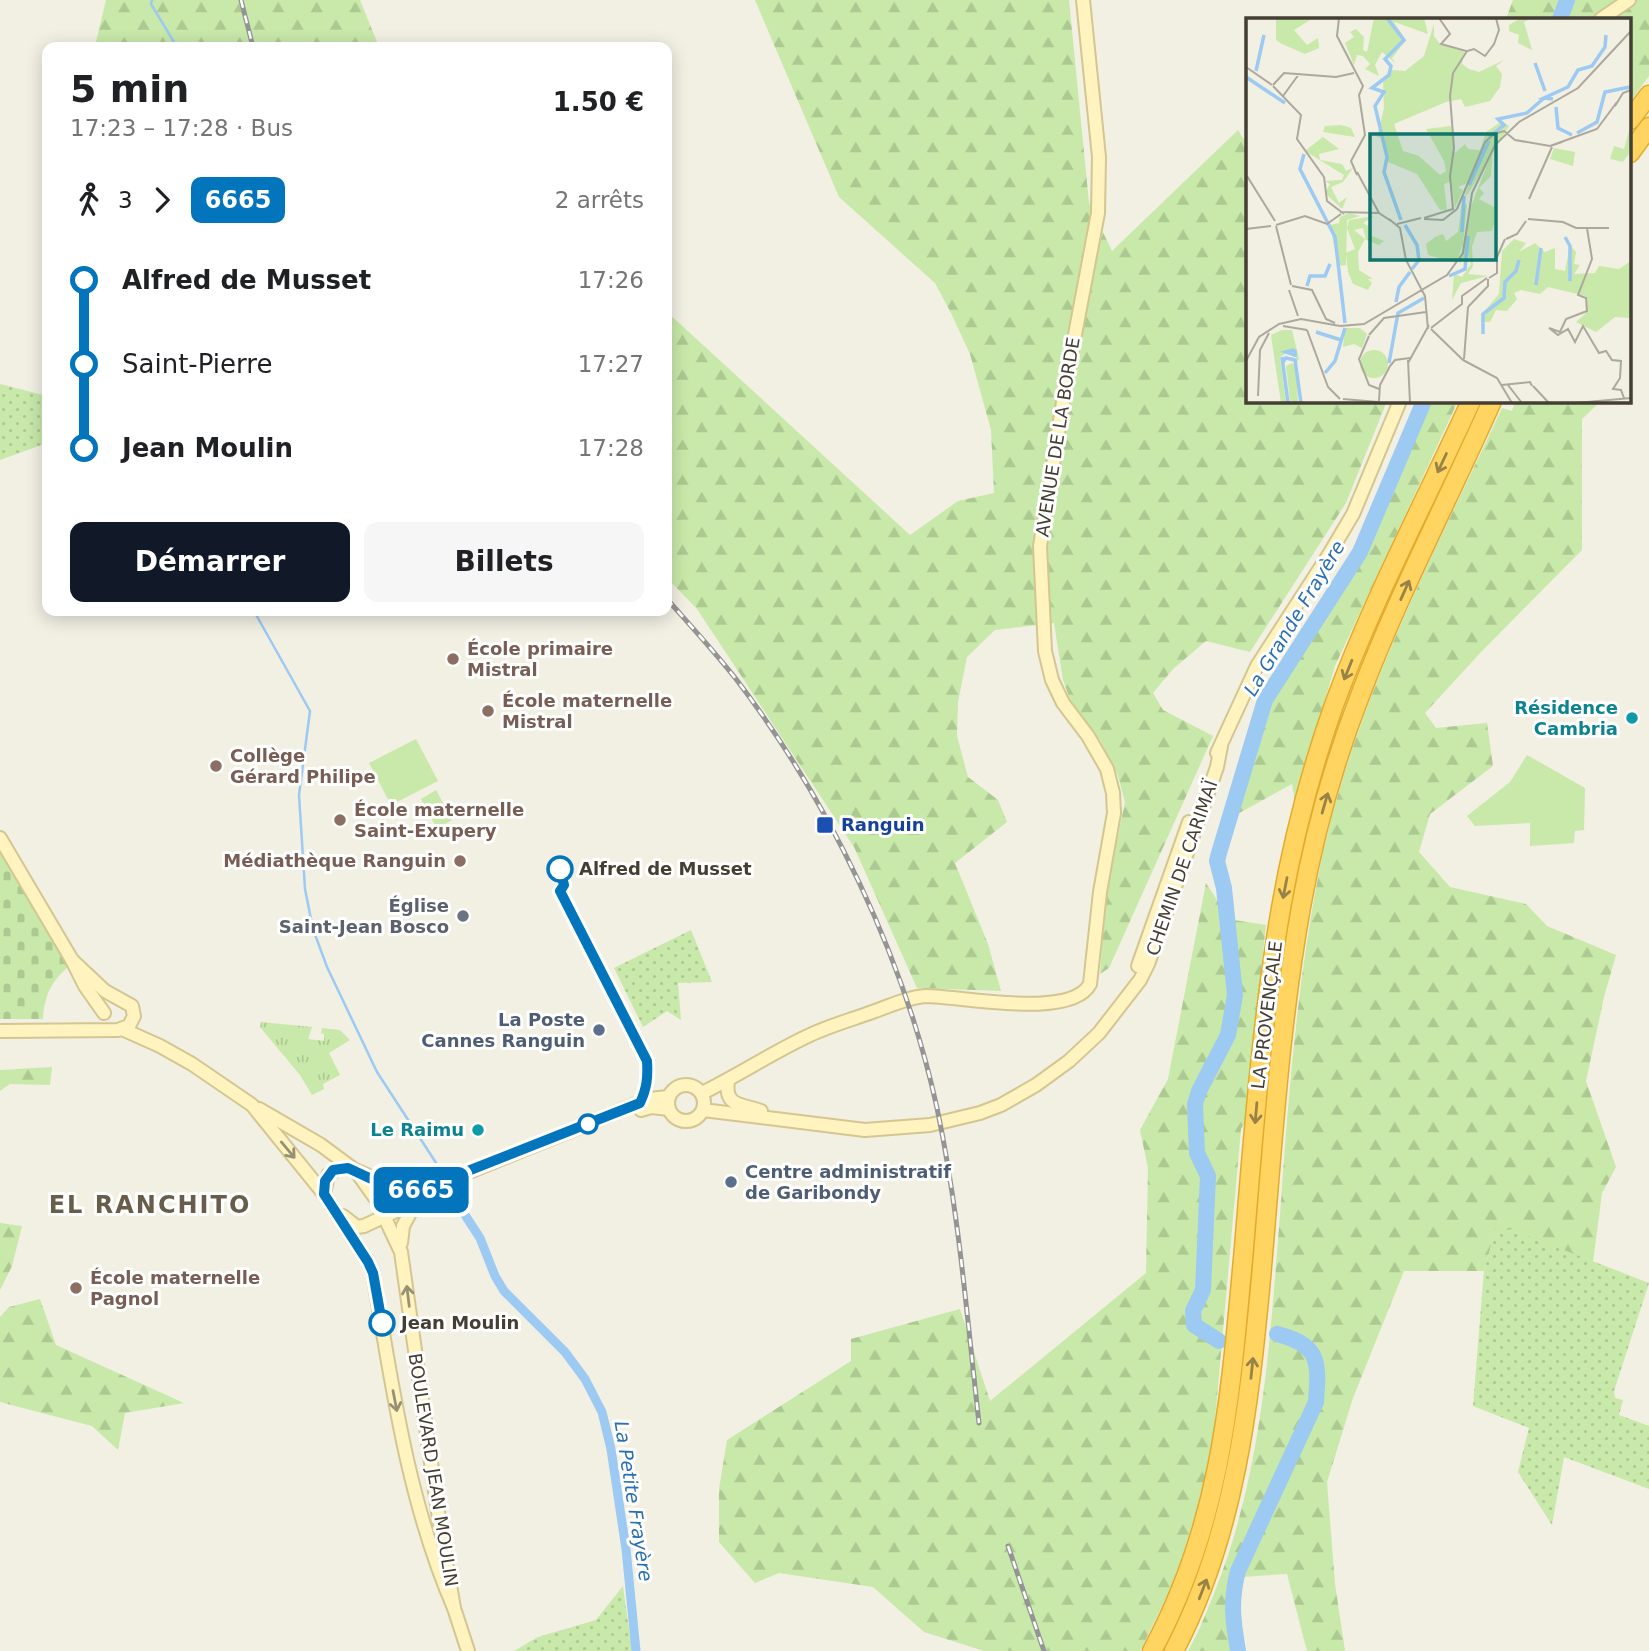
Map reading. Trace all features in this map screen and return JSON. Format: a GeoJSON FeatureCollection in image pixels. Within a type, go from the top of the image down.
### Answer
{"type":"FeatureCollection","features":[{"type":"Feature","properties":{"kind":"highway"},"geometry":{"type":"LineString","coordinates":[[1632,117],[1649,95]]}},
{"type":"Feature","properties":{"kind":"highway"},"geometry":{"type":"LineString","coordinates":[[1632,150],[1649,127]]}},
{"type":"Feature","properties":{"kind":"highway","name":"LA PROVENÇALE"},"geometry":{"type":"LineString","coordinates":[[1152,1651],[1180,1594],[1196,1551],[1218,1469],[1232,1371],[1267,997],[1284,893],[1304,807],[1334,706],[1359,644],[1471,402]]}},
{"type":"Feature","properties":{"kind":"highway","name":"LA PROVENÇALE"},"geometry":{"type":"LineString","coordinates":[[1174,1651],[1199,1600],[1214,1559],[1242,1441],[1252,1372],[1282,1045],[1310,859],[1336,765],[1361,692],[1492,402]]}},
{"type":"Feature","properties":{"kind":"street","name":"AVENUE DE LA BORDE"},"geometry":{"type":"LineString","coordinates":[[728,1081],[812,1034],[906,1000],[928,996],[1015,1004],[1066,1000],[1080,996],[1090,984],[1100,892],[1114,813],[1114,793],[1107,769],[1088,736],[1063,703],[1052,680],[1045,651],[1040,545],[1049,481],[1098,213],[1099,158],[1083,0]]}},
{"type":"Feature","properties":{"kind":"street"},"geometry":{"type":"LineString","coordinates":[[1602,18],[1629,0]]}},
{"type":"Feature","properties":{"kind":"street","name":"CHEMIN DE CARIMAÏ"},"geometry":{"type":"LineString","coordinates":[[703,1110],[865,1130],[930,1125],[1001,1105],[1036,1085],[1069,1061],[1099,1033],[1134,985],[1136,971],[1210,765],[1257,666],[1353,514],[1400,402]]}},
{"type":"Feature","properties":{"kind":"street"},"geometry":{"type":"LineString","coordinates":[[0,838],[109,1026],[160,1046],[253,1105],[335,1209],[373,1273],[410,1472],[429,1546],[454,1608]]}},
{"type":"Feature","properties":{"kind":"street"},"geometry":{"type":"LineString","coordinates":[[72,960],[95,982],[129,1003],[134,1016],[160,1046]]}},
{"type":"Feature","properties":{"kind":"street"},"geometry":{"type":"LineString","coordinates":[[82,1029],[104,1015],[109,1003],[119,999]]}},
{"type":"Feature","properties":{"kind":"street"},"geometry":{"type":"LineString","coordinates":[[0,1031],[118,1029],[129,1026],[134,1016]]}},
{"type":"Feature","properties":{"kind":"street"},"geometry":{"type":"LineString","coordinates":[[702,1093],[728,1081]]}},
{"type":"Feature","properties":{"kind":"street","name":"CHEMIN DE CARIMAÏ"},"geometry":{"type":"LineString","coordinates":[[728,1081],[727,1094],[733,1102],[759,1110],[767,1116]]}},
{"type":"Feature","properties":{"kind":"street"},"geometry":{"type":"LineString","coordinates":[[684,1084],[694,1086],[702,1093],[705,1101],[697,1118],[687,1121],[677,1119],[668,1103],[675,1088],[684,1084]]}},
{"type":"Feature","properties":{"kind":"street"},"geometry":{"type":"LineString","coordinates":[[324,1194],[325,1181],[333,1170],[340,1167],[356,1171],[395,1190],[417,1191],[640,1103],[668,1103]]}},
{"type":"Feature","properties":{"kind":"street"},"geometry":{"type":"LineString","coordinates":[[335,1209],[357,1227],[646,1108],[668,1103]]}},
{"type":"Feature","properties":{"kind":"street","name":"BOULEVARD JEAN MOULIN"},"geometry":{"type":"LineString","coordinates":[[253,1105],[321,1145],[356,1171],[386,1216],[401,1252],[454,1608],[468,1651]]}},
{"type":"Feature","properties":{"kind":"street"},"geometry":{"type":"LineString","coordinates":[[401,1252],[402,1226],[416,1202]]}},
{"type":"Feature","properties":{"kind":"green space"},"geometry":{"type":"Polygon","coordinates":[[[106,0],[360,0],[377,42],[96,42],[106,0]]]}},
{"type":"Feature","properties":{"kind":"green space"},"geometry":{"type":"Polygon","coordinates":[[[755,0],[1069,0],[1089,203],[1112,251],[1238,130],[1246,143],[1246,402],[1387,402],[1346,503],[1250,652],[1206,641],[1173,669],[1153,693],[1163,710],[1213,736],[1109,968],[1100,974],[1105,899],[1125,802],[1118,776],[1100,740],[1074,710],[1063,680],[1054,623],[995,630],[967,657],[958,702],[957,736],[968,777],[998,800],[1007,822],[955,863],[988,944],[1001,991],[917,988],[854,847],[697,609],[672,583],[672,317],[910,535],[958,501],[994,493],[991,430],[970,354],[951,313],[935,283],[839,197],[755,0]]]}},
{"type":"Feature","properties":{"kind":"green space"},"geometry":{"type":"Polygon","coordinates":[[[1513,0],[1649,0],[1649,76],[1632,99],[1632,18],[1506,18],[1513,0]]]}},
{"type":"Feature","properties":{"kind":"green space"},"geometry":{"type":"Polygon","coordinates":[[[0,384],[42,395],[42,445],[0,460],[0,384]]]}},
{"type":"Feature","properties":{"kind":"green space"},"geometry":{"type":"Polygon","coordinates":[[[1430,402],[1458,402],[1335,666],[1295,800],[1292,784],[1232,817],[1275,693],[1372,537],[1430,402]]]}},
{"type":"Feature","properties":{"kind":"green space"},"geometry":{"type":"Polygon","coordinates":[[[1515,402],[1600,402],[1582,419],[1582,550],[1425,713],[1436,728],[1487,723],[1493,766],[1430,814],[1419,852],[1450,887],[1526,904],[1547,926],[1616,955],[1586,1081],[1616,1167],[1602,1193],[1593,1262],[1497,1225],[1484,1271],[1404,1271],[1353,1398],[1327,1482],[1335,1584],[1345,1651],[1307,1651],[1287,1574],[1241,1577],[1234,1599],[1235,1651],[1188,1651],[1217,1586],[1233,1541],[1255,1450],[1268,1356],[1299,997],[1312,910],[1334,807],[1374,690],[1423,576],[1502,408],[1512,411],[1515,402]]]}},
{"type":"Feature","properties":{"kind":"green space"},"geometry":{"type":"Polygon","coordinates":[[[416,739],[438,781],[391,805],[369,763],[416,739]]]}},
{"type":"Feature","properties":{"kind":"green space"},"geometry":{"type":"Polygon","coordinates":[[[1527,755],[1585,788],[1584,830],[1575,831],[1574,843],[1530,846],[1530,823],[1475,826],[1467,816],[1510,782],[1527,755]]]}},
{"type":"Feature","properties":{"kind":"green space"},"geometry":{"type":"Polygon","coordinates":[[[436,790],[452,820],[437,829],[421,799],[436,790]]]}},
{"type":"Feature","properties":{"kind":"green space"},"geometry":{"type":"Polygon","coordinates":[[[0,853],[68,967],[50,990],[43,1019],[0,1019],[0,853]]]}},
{"type":"Feature","properties":{"kind":"green space"},"geometry":{"type":"Polygon","coordinates":[[[1206,883],[1222,908],[1234,920],[1266,925],[1245,1122],[1241,1129],[1214,1431],[1202,1492],[1186,1545],[1170,1590],[1140,1651],[984,1651],[924,1632],[873,1587],[779,1573],[755,1583],[719,1542],[719,1489],[727,1440],[851,1361],[851,1339],[960,1309],[990,1401],[1146,1273],[1148,1168],[1140,1130],[1168,1079],[1206,883]]]}},
{"type":"Feature","properties":{"kind":"green space"},"geometry":{"type":"Polygon","coordinates":[[[691,930],[712,982],[678,983],[681,1020],[667,1011],[643,1027],[614,968],[691,930]]]}},
{"type":"Feature","properties":{"kind":"green space"},"geometry":{"type":"Polygon","coordinates":[[[261,1022],[312,1027],[308,1039],[324,1041],[322,1028],[340,1030],[350,1040],[329,1053],[340,1075],[323,1084],[324,1089],[312,1095],[300,1075],[260,1027],[261,1022]]]}},
{"type":"Feature","properties":{"kind":"green space"},"geometry":{"type":"Polygon","coordinates":[[[52,1067],[50,1085],[10,1084],[0,1091],[0,1070],[52,1067]]]}},
{"type":"Feature","properties":{"kind":"green space"},"geometry":{"type":"Polygon","coordinates":[[[0,1223],[22,1226],[12,1266],[0,1290],[0,1223]]]}},
{"type":"Feature","properties":{"kind":"green space"},"geometry":{"type":"Polygon","coordinates":[[[1497,1224],[1649,1283],[1614,1391],[1615,1398],[1623,1400],[1619,1415],[1649,1426],[1649,1489],[1564,1457],[1552,1525],[1518,1472],[1529,1428],[1473,1406],[1484,1271],[1497,1224]]]}},
{"type":"Feature","properties":{"kind":"green space"},"geometry":{"type":"Polygon","coordinates":[[[40,1299],[56,1345],[184,1403],[125,1413],[118,1450],[92,1426],[0,1402],[0,1317],[9,1307],[40,1299]]]}},
{"type":"Feature","properties":{"kind":"green space"},"geometry":{"type":"Polygon","coordinates":[[[623,1586],[632,1651],[514,1651],[538,1637],[596,1620],[623,1586]]]}},
{"type":"Feature","properties":{"kind":"waterway","name":"La Petite Frayère"},"geometry":{"type":"LineString","coordinates":[[152,0],[151,4],[174,42]]}},
{"type":"Feature","properties":{"kind":"waterway","name":"La Grande Frayère"},"geometry":{"type":"LineString","coordinates":[[1560,18],[1567,0]]}},
{"type":"Feature","properties":{"kind":"waterway","name":"La Grande Frayère"},"geometry":{"type":"LineString","coordinates":[[1219,1341],[1194,1325],[1193,1311],[1203,1290],[1208,1176],[1197,1153],[1195,1104],[1228,1035],[1235,995],[1224,888],[1217,861],[1265,700],[1360,552],[1424,402]]}},
{"type":"Feature","properties":{"kind":"waterway","name":"La Petite Frayère"},"geometry":{"type":"LineString","coordinates":[[257,616],[310,711],[299,795],[305,889],[313,929],[327,967],[377,1072],[442,1172]]}},
{"type":"Feature","properties":{"kind":"waterway","name":"La Petite Frayère"},"geometry":{"type":"LineString","coordinates":[[452,1195],[480,1238],[504,1291],[565,1352],[585,1379],[602,1412],[611,1449],[626,1549],[636,1651]]}},
{"type":"Feature","properties":{"kind":"waterway","name":"La Grande Frayère"},"geometry":{"type":"LineString","coordinates":[[1238,1651],[1233,1611],[1238,1571],[1316,1402],[1317,1376],[1314,1357],[1302,1344],[1277,1334]]}},
{"type":"Feature","properties":{"kind":"railway"},"geometry":{"type":"LineString","coordinates":[[241,0],[252,42]]}},
{"type":"Feature","properties":{"kind":"railway"},"geometry":{"type":"LineString","coordinates":[[672,605],[736,679],[802,777],[832,829],[884,938],[923,1051],[945,1147],[957,1226],[979,1423]]}},
{"type":"Feature","properties":{"kind":"railway"},"geometry":{"type":"LineString","coordinates":[[1008,1546],[1044,1651]]}},
{"type":"Feature","properties":{"kind":"bus line","name":"6665"},"geometry":{"type":"LineString","coordinates":[[382,1323],[373,1273],[324,1194],[325,1181],[333,1170],[348,1168],[395,1190],[407,1192],[427,1189],[640,1103],[647,1086],[647,1061],[560,891],[564,885],[560,869]]}},
{"type":"Feature","properties":{"kind":"place","name":"École primaire Mistral"},"geometry":{"type":"Point","coordinates":[453,659]}},
{"type":"Feature","properties":{"kind":"place","name":"École maternelle Mistral"},"geometry":{"type":"Point","coordinates":[488,711]}},
{"type":"Feature","properties":{"kind":"place","name":"Résidence Cambria"},"geometry":{"type":"Point","coordinates":[1632,718]}},
{"type":"Feature","properties":{"kind":"place","name":"Collège Gérard Philipe"},"geometry":{"type":"Point","coordinates":[216,766]}},
{"type":"Feature","properties":{"kind":"place","name":"École maternelle Saint-Exupery"},"geometry":{"type":"Point","coordinates":[340,820]}},
{"type":"Feature","properties":{"kind":"place","name":"Ranguin"},"geometry":{"type":"Point","coordinates":[825,825]}},
{"type":"Feature","properties":{"kind":"place","name":"Médiathèque Ranguin"},"geometry":{"type":"Point","coordinates":[460,861]}},
{"type":"Feature","properties":{"kind":"place","name":"Alfred de Musset"},"geometry":{"type":"Point","coordinates":[560,869]}},
{"type":"Feature","properties":{"kind":"place","name":"Église Saint-Jean Bosco"},"geometry":{"type":"Point","coordinates":[463,916]}},
{"type":"Feature","properties":{"kind":"place","name":"La Poste Cannes Ranguin"},"geometry":{"type":"Point","coordinates":[599,1030]}},
{"type":"Feature","properties":{"kind":"place","name":"Le Raimu"},"geometry":{"type":"Point","coordinates":[478,1130]}},
{"type":"Feature","properties":{"kind":"place","name":"Centre administratif de Garibondy"},"geometry":{"type":"Point","coordinates":[731,1182]}},
{"type":"Feature","properties":{"kind":"place","name":"École maternelle Pagnol"},"geometry":{"type":"Point","coordinates":[76,1288]}},
{"type":"Feature","properties":{"kind":"place","name":"Jean Moulin"},"geometry":{"type":"Point","coordinates":[382,1323]}},
{"type":"Feature","properties":{"kind":"district","name":"EL RANCHITO"},"geometry":{"type":"Point","coordinates":[150,1205]}}]}
